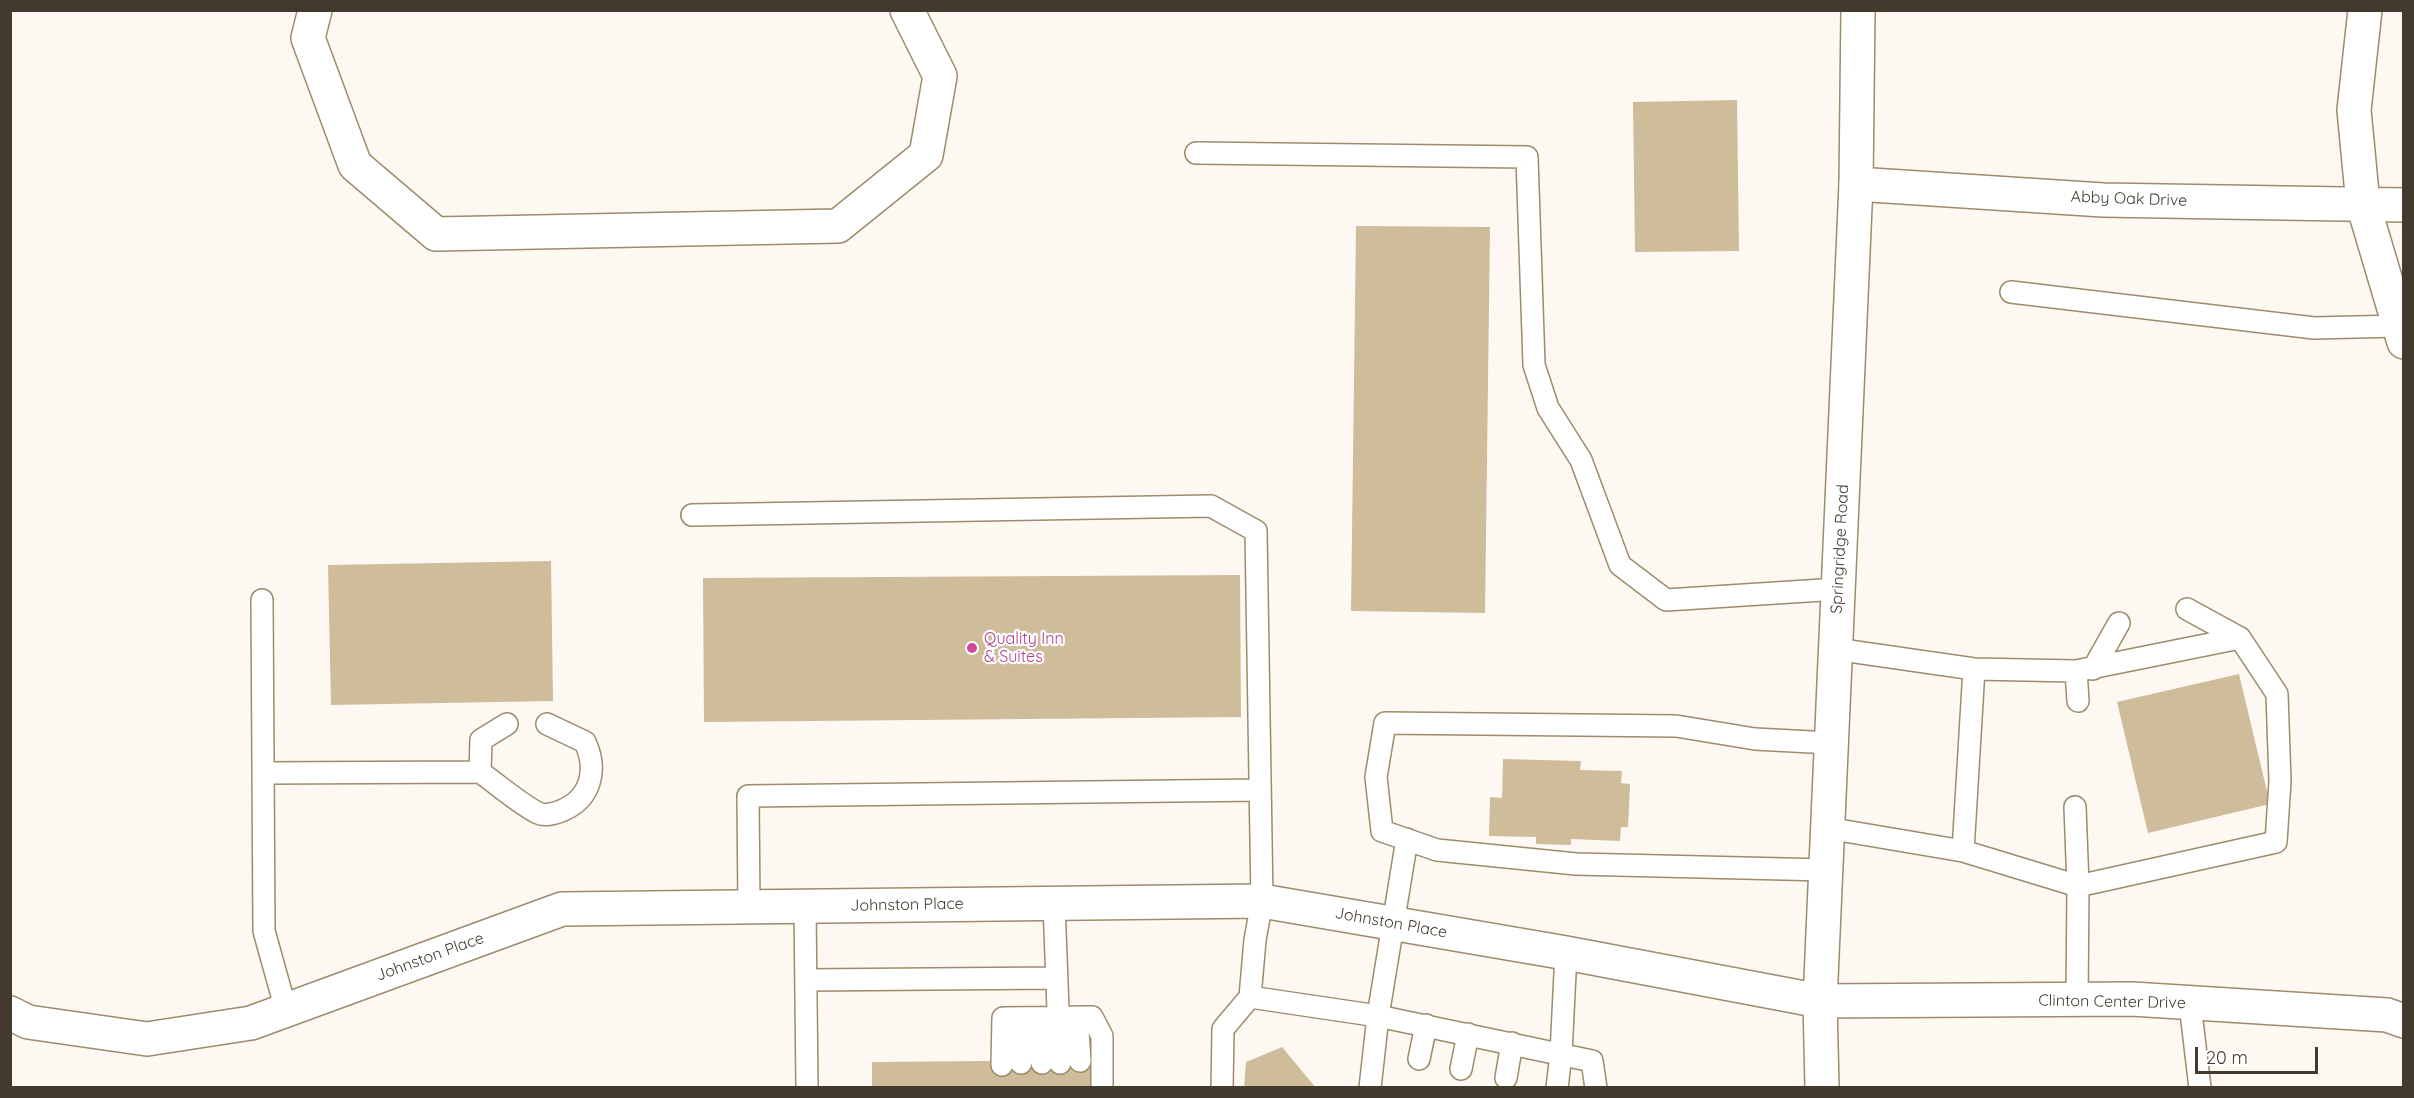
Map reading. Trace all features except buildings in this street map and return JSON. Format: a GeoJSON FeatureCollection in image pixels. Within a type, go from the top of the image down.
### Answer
{"type":"FeatureCollection","features":[{"type":"Feature","properties":{"kind":"street"},"geometry":{"type":"LineString","coordinates":[[315,10],[309,38],[355,165],[436,234],[838,226],[926,155],[940,76],[908,10]]}},
{"type":"Feature","properties":{"kind":"street","name":"Springridge Road"},"geometry":{"type":"LineString","coordinates":[[1821,1088],[1820,1001],[1856,184],[1858,10]]}},
{"type":"Feature","properties":{"kind":"street"},"geometry":{"type":"LineString","coordinates":[[2365,10],[2354,110],[2363,204],[2401,334]]}},
{"type":"Feature","properties":{"kind":"street","name":"Abby Oak Drive"},"geometry":{"type":"LineString","coordinates":[[1856,184],[2103,200],[2403,205]]}},
{"type":"Feature","properties":{"kind":"street","name":"Johnston Place"},"geometry":{"type":"LineString","coordinates":[[10,1013],[28,1022],[147,1039],[251,1023],[562,909],[1262,901],[1566,952],[1820,1001]]}},
{"type":"Feature","properties":{"kind":"street","name":"Clinton Center Drive"},"geometry":{"type":"LineString","coordinates":[[1820,1001],[2132,999],[2387,1015],[2403,1021]]}},
{"type":"Feature","properties":{"kind":"lane"},"geometry":{"type":"LineString","coordinates":[[1196,153],[1527,157],[1534,365],[1548,408],[1581,460],[1620,565],[1666,600],[1838,589]]}},
{"type":"Feature","properties":{"kind":"lane"},"geometry":{"type":"LineString","coordinates":[[2011,292],[2314,328],[2401,334]]}},
{"type":"Feature","properties":{"kind":"lane"},"geometry":{"type":"LineString","coordinates":[[692,515],[1211,506],[1256,531],[1262,901],[1255,940],[1250,997],[1223,1029],[1222,1088]]}},
{"type":"Feature","properties":{"kind":"lane"},"geometry":{"type":"LineString","coordinates":[[262,600],[264,931],[286,1010]]}},
{"type":"Feature","properties":{"kind":"lane"},"geometry":{"type":"LineString","coordinates":[[1827,828],[1963,851],[2078,886],[2276,842],[2280,781],[2277,694],[2240,638],[2187,609]]}},
{"type":"Feature","properties":{"kind":"lane"},"geometry":{"type":"LineString","coordinates":[[2078,701],[2084,670],[2119,623]]}},
{"type":"Feature","properties":{"kind":"lane"},"geometry":{"type":"LineString","coordinates":[[1835,649],[1974,669],[2084,670],[2240,638]]}},
{"type":"Feature","properties":{"kind":"lane"},"geometry":{"type":"LineString","coordinates":[[1963,851],[1974,669]]}},
{"type":"Feature","properties":{"kind":"lane"},"geometry":{"type":"LineString","coordinates":[[1826,870],[1576,864],[1437,850],[1382,831],[1376,777],[1385,723],[1676,726],[1755,739],[1831,743]]}},
{"type":"Feature","properties":{"kind":"lane"},"geometry":{"type":"LineString","coordinates":[[480,772],[481,740],[507,724]]}},
{"type":"Feature","properties":{"kind":"lane"},"geometry":{"type":"LineString","coordinates":[[263,773],[480,772],[540,814],[556,813],[570,808],[581,798],[589,785],[593,771],[591,756],[585,742],[547,724]]}},
{"type":"Feature","properties":{"kind":"lane"},"geometry":{"type":"LineString","coordinates":[[749,907],[748,796],[1260,790]]}},
{"type":"Feature","properties":{"kind":"lane"},"geometry":{"type":"LineString","coordinates":[[2075,807],[2078,886],[2077,999]]}},
{"type":"Feature","properties":{"kind":"lane"},"geometry":{"type":"LineString","coordinates":[[1370,1088],[1378,1016],[1407,839]]}},
{"type":"Feature","properties":{"kind":"lane"},"geometry":{"type":"LineString","coordinates":[[1041,1063],[1056,978],[1054,904]]}},
{"type":"Feature","properties":{"kind":"lane"},"geometry":{"type":"LineString","coordinates":[[805,906],[807,1088]]}},
{"type":"Feature","properties":{"kind":"lane"},"geometry":{"type":"LineString","coordinates":[[1557,1088],[1566,952]]}},
{"type":"Feature","properties":{"kind":"lane"},"geometry":{"type":"LineString","coordinates":[[806,980],[1056,978]]}},
{"type":"Feature","properties":{"kind":"lane"},"geometry":{"type":"LineString","coordinates":[[1250,997],[1378,1016],[1592,1061],[1596,1088]]}},
{"type":"Feature","properties":{"kind":"lane"},"geometry":{"type":"LineString","coordinates":[[2190,1004],[2200,1088]]}},
{"type":"Feature","properties":{"kind":"lane"},"geometry":{"type":"LineString","coordinates":[[1041,1063],[1050,1017]]}},
{"type":"Feature","properties":{"kind":"lane"},"geometry":{"type":"LineString","coordinates":[[1041,1063],[1003,1018],[1092,1017],[1102,1036],[1102,1088]]}},
{"type":"Feature","properties":{"kind":"lane"},"geometry":{"type":"LineString","coordinates":[[1419,1059],[1426,1025]]}},
{"type":"Feature","properties":{"kind":"lane"},"geometry":{"type":"LineString","coordinates":[[1461,1069],[1468,1034]]}},
{"type":"Feature","properties":{"kind":"lane"},"geometry":{"type":"LineString","coordinates":[[1506,1078],[1512,1043]]}},
{"type":"Feature","properties":{"kind":"place","name":"Quality Inn & Suites"},"geometry":{"type":"Point","coordinates":[972,648]}}]}
